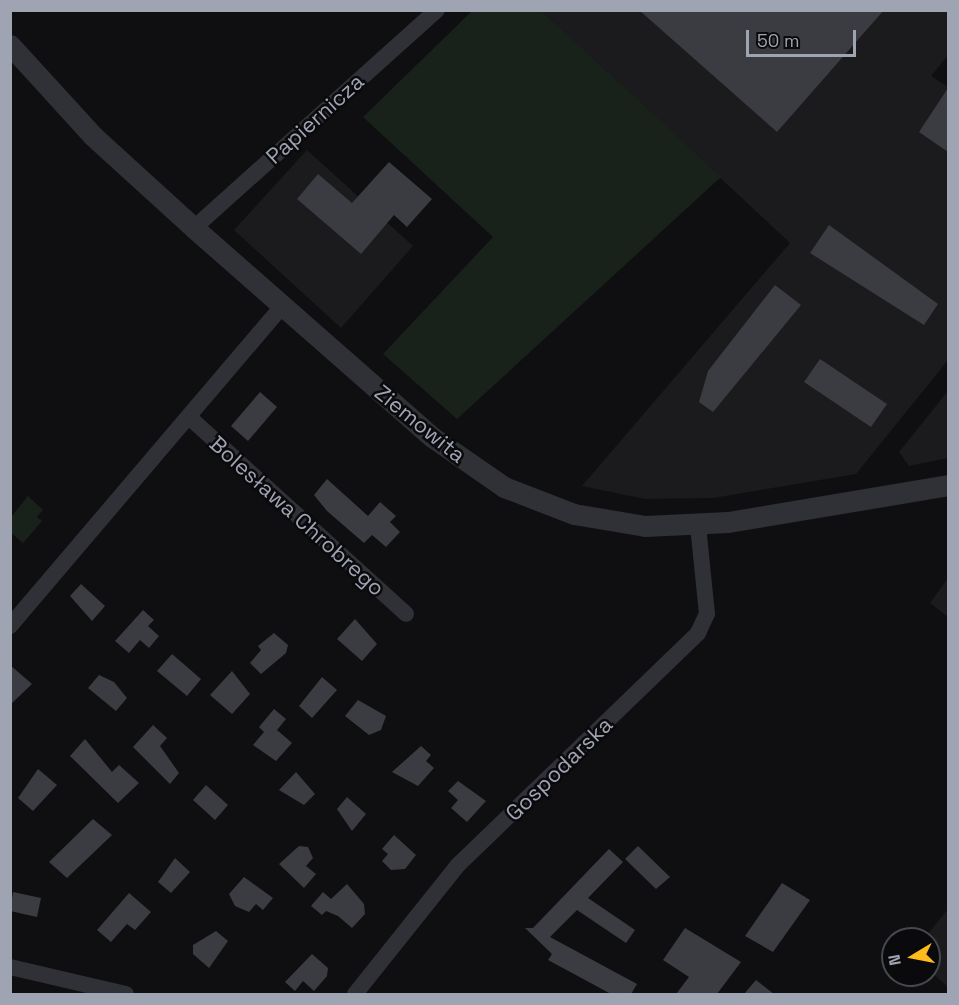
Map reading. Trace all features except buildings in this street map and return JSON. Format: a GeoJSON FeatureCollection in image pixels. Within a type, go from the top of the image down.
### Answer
{"type":"FeatureCollection","features":[{"type":"Feature","properties":{"kind":"street","name":"Papiernicza"},"geometry":{"type":"LineString","coordinates":[[194,228],[437,10]]}},
{"type":"Feature","properties":{"kind":"street","name":"Ziemowita"},"geometry":{"type":"LineString","coordinates":[[10,45],[93,136],[194,228],[432,437],[504,487],[603,522],[698,525],[948,485]]}},
{"type":"Feature","properties":{"kind":"street","name":"Bolesława Chrobrego"},"geometry":{"type":"LineString","coordinates":[[10,626],[282,306]]}},
{"type":"Feature","properties":{"kind":"street","name":"Bolesława Chrobrego"},"geometry":{"type":"LineString","coordinates":[[189,417],[406,614]]}},
{"type":"Feature","properties":{"kind":"street","name":"Gospodarska"},"geometry":{"type":"LineString","coordinates":[[355,994],[458,865],[698,633],[707,614],[698,525]]}},
{"type":"Feature","properties":{"kind":"street"},"geometry":{"type":"LineString","coordinates":[[10,967],[126,994]]}},
{"type":"Feature","properties":{"kind":"shaded area"},"geometry":{"type":"Polygon","coordinates":[[[472,11],[542,11],[721,177],[457,419],[383,354],[493,237],[363,117],[472,11]]]}},
{"type":"Feature","properties":{"kind":"shaded area"},"geometry":{"type":"Polygon","coordinates":[[[542,11],[948,11],[948,55],[931,76],[948,87],[948,360],[856,474],[713,498],[645,499],[582,486],[790,243],[542,11]]]}},
{"type":"Feature","properties":{"kind":"shaded area"},"geometry":{"type":"Polygon","coordinates":[[[307,150],[413,246],[341,328],[234,230],[307,150]]]}},
{"type":"Feature","properties":{"kind":"shaded area"},"geometry":{"type":"Polygon","coordinates":[[[948,391],[948,458],[909,466],[899,452],[948,391]]]}},
{"type":"Feature","properties":{"kind":"shaded area"},"geometry":{"type":"Polygon","coordinates":[[[28,496],[43,510],[37,517],[42,521],[23,543],[11,533],[11,517],[28,496]]]}},
{"type":"Feature","properties":{"kind":"shaded area"},"geometry":{"type":"Polygon","coordinates":[[[948,578],[948,617],[930,603],[948,578]]]}},
{"type":"Feature","properties":{"kind":"shaded area"},"geometry":{"type":"Polygon","coordinates":[[[948,909],[948,987],[941,981],[941,927],[934,927],[948,909]]]}}]}
